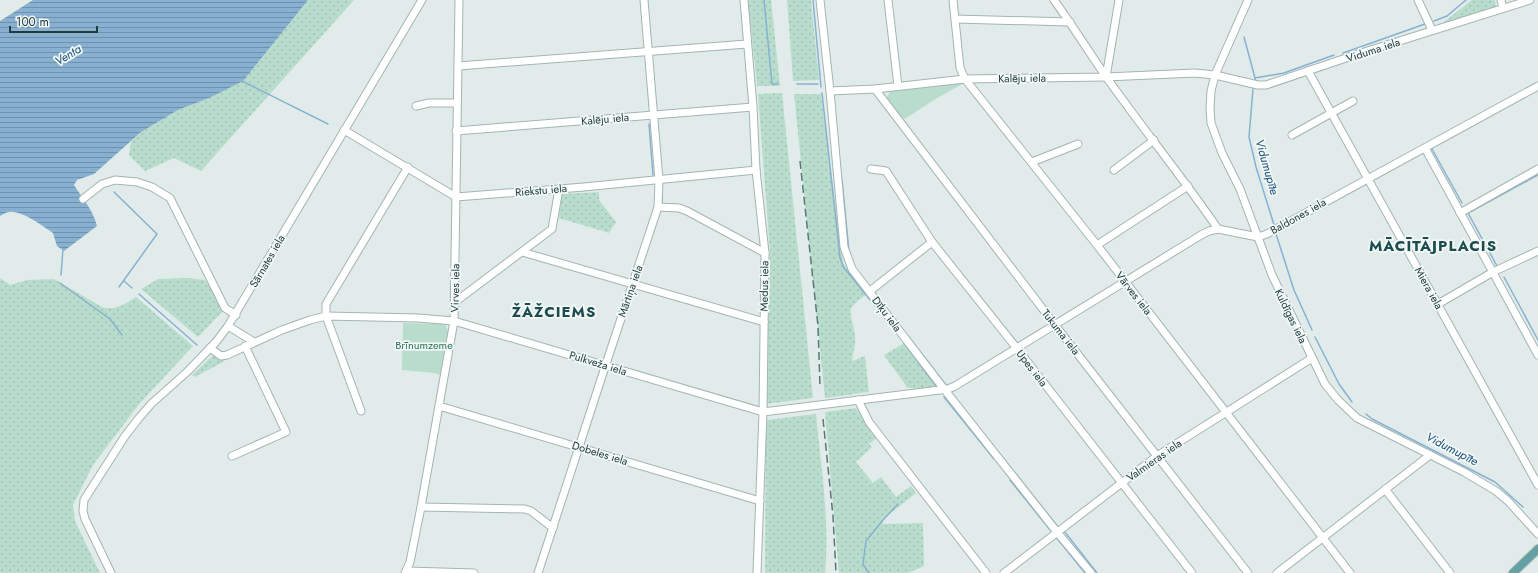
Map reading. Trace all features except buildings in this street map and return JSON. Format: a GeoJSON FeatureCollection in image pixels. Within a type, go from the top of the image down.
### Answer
{"type":"FeatureCollection","features":[{"type":"Feature","properties":{"kind":"main road"},"geometry":{"type":"LineString","coordinates":[[1513,573],[1538,549]]}},
{"type":"Feature","properties":{"kind":"street","name":"Sārnates iela"},"geometry":{"type":"LineString","coordinates":[[111,573],[85,519],[83,511],[84,500],[125,436],[139,418],[151,404],[187,372],[210,348],[236,315],[422,0]]}},
{"type":"Feature","properties":{"kind":"street","name":"Virves iela"},"geometry":{"type":"LineString","coordinates":[[406,572],[421,508],[454,321],[456,302],[456,131],[459,0]]}},
{"type":"Feature","properties":{"kind":"street","name":"Mārtiņa iela"},"geometry":{"type":"LineString","coordinates":[[538,573],[658,207],[659,180],[644,0]]}},
{"type":"Feature","properties":{"kind":"street","name":"Medus iela"},"geometry":{"type":"LineString","coordinates":[[744,0],[753,107],[756,170],[764,252],[763,412],[757,573]]}},
{"type":"Feature","properties":{"kind":"street","name":"Dīķu iela"},"geometry":{"type":"LineString","coordinates":[[820,0],[844,247],[852,269],[944,389],[1091,573]]}},
{"type":"Feature","properties":{"kind":"street"},"geometry":{"type":"LineString","coordinates":[[888,0],[898,86]]}},
{"type":"Feature","properties":{"kind":"street","name":"Vārves iela"},"geometry":{"type":"LineString","coordinates":[[953,0],[960,68],[965,79],[1097,245],[1350,573]]}},
{"type":"Feature","properties":{"kind":"street"},"geometry":{"type":"LineString","coordinates":[[1017,348],[1201,235],[1218,229],[1188,186],[1106,77],[1054,0]]}},
{"type":"Feature","properties":{"kind":"street"},"geometry":{"type":"LineString","coordinates":[[1106,77],[1119,0]]}},
{"type":"Feature","properties":{"kind":"street","name":"Kuldīgas iela"},"geometry":{"type":"LineString","coordinates":[[1248,0],[1215,76],[1210,97],[1211,123],[1222,152],[1240,188],[1272,275],[1325,384],[1338,400],[1357,418],[1464,472],[1496,491],[1508,501],[1538,534]]}},
{"type":"Feature","properties":{"kind":"street"},"geometry":{"type":"LineString","coordinates":[[1418,0],[1432,30]]}},
{"type":"Feature","properties":{"kind":"street"},"geometry":{"type":"LineString","coordinates":[[1501,0],[1503,8]]}},
{"type":"Feature","properties":{"kind":"street","name":"Viduma iela"},"geometry":{"type":"LineString","coordinates":[[1215,76],[1258,85],[1266,85],[1432,30],[1530,0]]}},
{"type":"Feature","properties":{"kind":"street"},"geometry":{"type":"LineString","coordinates":[[955,19],[1070,22]]}},
{"type":"Feature","properties":{"kind":"street"},"geometry":{"type":"LineString","coordinates":[[458,66],[747,44]]}},
{"type":"Feature","properties":{"kind":"street","name":"Miera iela"},"geometry":{"type":"LineString","coordinates":[[1308,71],[1538,485]]}},
{"type":"Feature","properties":{"kind":"street","name":"Kalēju iela"},"geometry":{"type":"LineString","coordinates":[[830,91],[875,89],[965,79],[1106,77],[1195,73],[1215,76]]}},
{"type":"Feature","properties":{"kind":"street","name":"Baldones iela"},"geometry":{"type":"LineString","coordinates":[[1218,229],[1258,237],[1266,234],[1538,86]]}},
{"type":"Feature","properties":{"kind":"street","name":"Tukuma iela"},"geometry":{"type":"LineString","coordinates":[[875,89],[1055,325],[1248,573]]}},
{"type":"Feature","properties":{"kind":"street"},"geometry":{"type":"LineString","coordinates":[[1292,135],[1353,101]]}},
{"type":"Feature","properties":{"kind":"street"},"geometry":{"type":"LineString","coordinates":[[416,106],[429,103],[457,103]]}},
{"type":"Feature","properties":{"kind":"street","name":"Kalēju iela"},"geometry":{"type":"LineString","coordinates":[[456,131],[753,107]]}},
{"type":"Feature","properties":{"kind":"street"},"geometry":{"type":"LineString","coordinates":[[344,130],[456,197]]}},
{"type":"Feature","properties":{"kind":"street"},"geometry":{"type":"LineString","coordinates":[[1114,170],[1154,140]]}},
{"type":"Feature","properties":{"kind":"street"},"geometry":{"type":"LineString","coordinates":[[1032,162],[1078,144]]}},
{"type":"Feature","properties":{"kind":"street"},"geometry":{"type":"LineString","coordinates":[[1425,148],[1538,355]]}},
{"type":"Feature","properties":{"kind":"street"},"geometry":{"type":"LineString","coordinates":[[361,411],[326,316],[326,304],[408,167]]}},
{"type":"Feature","properties":{"kind":"street","name":"Upes iela"},"geometry":{"type":"LineString","coordinates":[[870,169],[886,171],[932,242],[1017,348],[1192,573]]}},
{"type":"Feature","properties":{"kind":"street"},"geometry":{"type":"LineString","coordinates":[[1460,213],[1538,169]]}},
{"type":"Feature","properties":{"kind":"street","name":"Riekstu iela"},"geometry":{"type":"LineString","coordinates":[[456,197],[659,180],[756,170]]}},
{"type":"Feature","properties":{"kind":"street"},"geometry":{"type":"LineString","coordinates":[[83,199],[102,184],[115,180],[137,182],[152,187],[170,198],[225,308],[236,315]]}},
{"type":"Feature","properties":{"kind":"street"},"geometry":{"type":"LineString","coordinates":[[1097,245],[1188,186]]}},
{"type":"Feature","properties":{"kind":"street"},"geometry":{"type":"LineString","coordinates":[[456,302],[552,229],[559,189]]}},
{"type":"Feature","properties":{"kind":"street"},"geometry":{"type":"LineString","coordinates":[[658,207],[679,208],[687,211],[764,252]]}},
{"type":"Feature","properties":{"kind":"street"},"geometry":{"type":"LineString","coordinates":[[870,291],[932,242]]}},
{"type":"Feature","properties":{"kind":"street"},"geometry":{"type":"LineString","coordinates":[[1438,304],[1494,272],[1538,251]]}},
{"type":"Feature","properties":{"kind":"street"},"geometry":{"type":"LineString","coordinates":[[522,252],[764,322]]}},
{"type":"Feature","properties":{"kind":"street","name":"Pulkveža iela"},"geometry":{"type":"LineString","coordinates":[[210,348],[221,356],[227,355],[254,342],[310,320],[326,316],[410,318],[454,321],[763,412],[944,389],[955,386],[1017,348]]}},
{"type":"Feature","properties":{"kind":"street"},"geometry":{"type":"LineString","coordinates":[[228,326],[254,342]]}},
{"type":"Feature","properties":{"kind":"street"},"geometry":{"type":"LineString","coordinates":[[232,456],[286,432],[245,346]]}},
{"type":"Feature","properties":{"kind":"street","name":"Valmieras iela"},"geometry":{"type":"LineString","coordinates":[[1004,573],[1157,456],[1312,358]]}},
{"type":"Feature","properties":{"kind":"street"},"geometry":{"type":"LineString","coordinates":[[858,400],[869,422],[986,573]]}},
{"type":"Feature","properties":{"kind":"street","name":"Dobeles iela"},"geometry":{"type":"LineString","coordinates":[[439,406],[760,502]]}},
{"type":"Feature","properties":{"kind":"street"},"geometry":{"type":"LineString","coordinates":[[1277,573],[1430,455]]}},
{"type":"Feature","properties":{"kind":"street"},"geometry":{"type":"LineString","coordinates":[[1385,489],[1450,573]]}},
{"type":"Feature","properties":{"kind":"street"},"geometry":{"type":"LineString","coordinates":[[421,508],[525,509],[531,511],[553,528]]}},
{"type":"Feature","properties":{"kind":"street"},"geometry":{"type":"LineString","coordinates":[[406,572],[474,573]]}},
{"type":"Feature","properties":{"kind":"green space"},"geometry":{"type":"Polygon","coordinates":[[[308,0],[354,0],[201,171],[174,158],[145,171],[129,155],[131,142],[141,132],[178,110],[209,98],[293,18],[308,0]]]}},
{"type":"Feature","properties":{"kind":"green space"},"geometry":{"type":"Polygon","coordinates":[[[748,0],[771,0],[780,86],[757,86],[748,0]]]}},
{"type":"Feature","properties":{"kind":"green space"},"geometry":{"type":"Polygon","coordinates":[[[787,0],[811,0],[819,80],[793,81],[787,0]]]}},
{"type":"Feature","properties":{"kind":"green space"},"geometry":{"type":"Polygon","coordinates":[[[1472,0],[1495,0],[1496,7],[1440,25],[1472,0]]]}},
{"type":"Feature","properties":{"kind":"green space"},"geometry":{"type":"Polygon","coordinates":[[[962,81],[964,83],[905,119],[892,107],[887,97],[890,92],[897,89],[962,81]]]}},
{"type":"Feature","properties":{"kind":"green space"},"geometry":{"type":"Polygon","coordinates":[[[782,93],[813,398],[766,404],[770,252],[758,94],[782,93]]]}},
{"type":"Feature","properties":{"kind":"green space"},"geometry":{"type":"Polygon","coordinates":[[[794,94],[821,94],[843,263],[867,294],[854,304],[850,312],[854,327],[855,339],[852,361],[865,356],[869,392],[825,398],[794,94]]]}},
{"type":"Feature","properties":{"kind":"green space"},"geometry":{"type":"Polygon","coordinates":[[[599,192],[599,200],[616,222],[609,233],[559,218],[562,194],[599,192]]]}},
{"type":"Feature","properties":{"kind":"green space"},"geometry":{"type":"Polygon","coordinates":[[[0,278],[10,285],[27,280],[54,279],[102,307],[107,308],[120,306],[136,297],[193,346],[140,403],[93,465],[73,505],[75,521],[100,573],[0,573],[0,278]]]}},
{"type":"Feature","properties":{"kind":"green space"},"geometry":{"type":"Polygon","coordinates":[[[188,278],[205,280],[223,311],[198,337],[141,289],[158,279],[188,278]]]}},
{"type":"Feature","properties":{"kind":"green space","name":"Brīnumzeme"},"geometry":{"type":"Polygon","coordinates":[[[403,323],[444,324],[446,326],[448,332],[440,375],[434,373],[402,370],[403,323]]]}},
{"type":"Feature","properties":{"kind":"green space"},"geometry":{"type":"Polygon","coordinates":[[[906,342],[937,385],[922,389],[907,387],[884,355],[906,342]]]}},
{"type":"Feature","properties":{"kind":"green space"},"geometry":{"type":"Polygon","coordinates":[[[213,356],[225,361],[195,377],[192,375],[210,358],[213,356]]]}},
{"type":"Feature","properties":{"kind":"green space"},"geometry":{"type":"Polygon","coordinates":[[[856,408],[877,438],[869,444],[872,447],[856,462],[873,483],[881,477],[896,497],[911,486],[916,493],[882,520],[883,524],[923,523],[924,566],[908,573],[839,573],[825,412],[856,408]]]}},
{"type":"Feature","properties":{"kind":"green space"},"geometry":{"type":"Polygon","coordinates":[[[816,414],[826,514],[825,573],[765,573],[766,420],[816,414]]]}},
{"type":"Feature","properties":{"kind":"water","name":"Venta"},"geometry":{"type":"Polygon","coordinates":[[[33,0],[308,0],[243,81],[209,98],[178,110],[141,132],[94,174],[77,180],[74,185],[90,210],[97,226],[64,251],[57,246],[53,233],[32,219],[20,213],[14,212],[8,212],[0,216],[0,21],[33,0]]]}},
{"type":"Feature","properties":{"kind":"waterway"},"geometry":{"type":"LineString","coordinates":[[764,0],[772,84],[778,84]]}},
{"type":"Feature","properties":{"kind":"waterway"},"geometry":{"type":"LineString","coordinates":[[813,0],[821,87]]}},
{"type":"Feature","properties":{"kind":"waterway","name":"Vidumupīte"},"geometry":{"type":"LineString","coordinates":[[1434,21],[1447,16],[1466,0]]}},
{"type":"Feature","properties":{"kind":"waterway","name":"Vidumupīte"},"geometry":{"type":"LineString","coordinates":[[1343,53],[1425,24]]}},
{"type":"Feature","properties":{"kind":"waterway"},"geometry":{"type":"LineString","coordinates":[[1244,37],[1255,78]]}},
{"type":"Feature","properties":{"kind":"waterway","name":"Vidumupīte"},"geometry":{"type":"LineString","coordinates":[[1255,80],[1255,78],[1284,73],[1334,55]]}},
{"type":"Feature","properties":{"kind":"waterway"},"geometry":{"type":"LineString","coordinates":[[242,81],[328,124]]}},
{"type":"Feature","properties":{"kind":"waterway"},"geometry":{"type":"LineString","coordinates":[[797,84],[818,84]]}},
{"type":"Feature","properties":{"kind":"waterway","name":"Vidumupīte"},"geometry":{"type":"LineString","coordinates":[[1253,89],[1249,137],[1256,167],[1274,225]]}},
{"type":"Feature","properties":{"kind":"waterway"},"geometry":{"type":"LineString","coordinates":[[822,93],[840,258],[844,268],[889,323]]}},
{"type":"Feature","properties":{"kind":"waterway"},"geometry":{"type":"LineString","coordinates":[[649,124],[653,175]]}},
{"type":"Feature","properties":{"kind":"waterway"},"geometry":{"type":"LineString","coordinates":[[1432,149],[1462,203]]}},
{"type":"Feature","properties":{"kind":"waterway"},"geometry":{"type":"LineString","coordinates":[[1497,266],[1468,213],[1538,175]]}},
{"type":"Feature","properties":{"kind":"waterway"},"geometry":{"type":"LineString","coordinates":[[842,180],[849,252]]}},
{"type":"Feature","properties":{"kind":"waterway"},"geometry":{"type":"LineString","coordinates":[[662,184],[662,204]]}},
{"type":"Feature","properties":{"kind":"waterway"},"geometry":{"type":"LineString","coordinates":[[114,192],[157,234],[119,287]]}},
{"type":"Feature","properties":{"kind":"waterway","name":"Vidumupīte"},"geometry":{"type":"LineString","coordinates":[[1276,234],[1294,290],[1312,330]]}},
{"type":"Feature","properties":{"kind":"waterway"},"geometry":{"type":"LineString","coordinates":[[61,275],[63,249]]}},
{"type":"Feature","properties":{"kind":"waterway"},"geometry":{"type":"LineString","coordinates":[[1504,277],[1538,340]]}},
{"type":"Feature","properties":{"kind":"waterway"},"geometry":{"type":"LineString","coordinates":[[124,281],[132,288]]}},
{"type":"Feature","properties":{"kind":"waterway"},"geometry":{"type":"LineString","coordinates":[[60,283],[110,319],[122,335]]}},
{"type":"Feature","properties":{"kind":"waterway"},"geometry":{"type":"LineString","coordinates":[[139,294],[197,345]]}},
{"type":"Feature","properties":{"kind":"waterway"},"geometry":{"type":"LineString","coordinates":[[458,309],[461,301]]}},
{"type":"Feature","properties":{"kind":"waterway"},"geometry":{"type":"LineString","coordinates":[[908,336],[946,385]]}},
{"type":"Feature","properties":{"kind":"waterway","name":"Vidumupīte"},"geometry":{"type":"LineString","coordinates":[[1315,337],[1339,384],[1352,402]]}},
{"type":"Feature","properties":{"kind":"waterway"},"geometry":{"type":"LineString","coordinates":[[904,343],[936,386]]}},
{"type":"Feature","properties":{"kind":"waterway"},"geometry":{"type":"LineString","coordinates":[[953,395],[1058,527]]}},
{"type":"Feature","properties":{"kind":"waterway"},"geometry":{"type":"LineString","coordinates":[[944,397],[994,459]]}},
{"type":"Feature","properties":{"kind":"waterway","name":"Vidumupīte"},"geometry":{"type":"LineString","coordinates":[[1366,414],[1372,419],[1495,482],[1523,507]]}},
{"type":"Feature","properties":{"kind":"waterway"},"geometry":{"type":"LineString","coordinates":[[1010,480],[1051,531]]}},
{"type":"Feature","properties":{"kind":"waterway"},"geometry":{"type":"LineString","coordinates":[[869,573],[863,564],[866,541],[898,504]]}},
{"type":"Feature","properties":{"kind":"waterway"},"geometry":{"type":"LineString","coordinates":[[1064,531],[1097,573]]}},
{"type":"Feature","properties":{"kind":"waterway"},"geometry":{"type":"LineString","coordinates":[[1056,537],[1085,573]]}},
{"type":"Feature","properties":{"kind":"railway"},"geometry":{"type":"LineString","coordinates":[[800,161],[818,326],[820,386]]}},
{"type":"Feature","properties":{"kind":"railway"},"geometry":{"type":"LineString","coordinates":[[823,419],[833,516],[836,573]]}},
{"type":"Feature","properties":{"kind":"district","name":"MĀCĪTĀJPLACIS"},"geometry":{"type":"Point","coordinates":[1433,246]}},
{"type":"Feature","properties":{"kind":"district","name":"ŽĀŽCIEMS"},"geometry":{"type":"Point","coordinates":[554,312]}}]}
